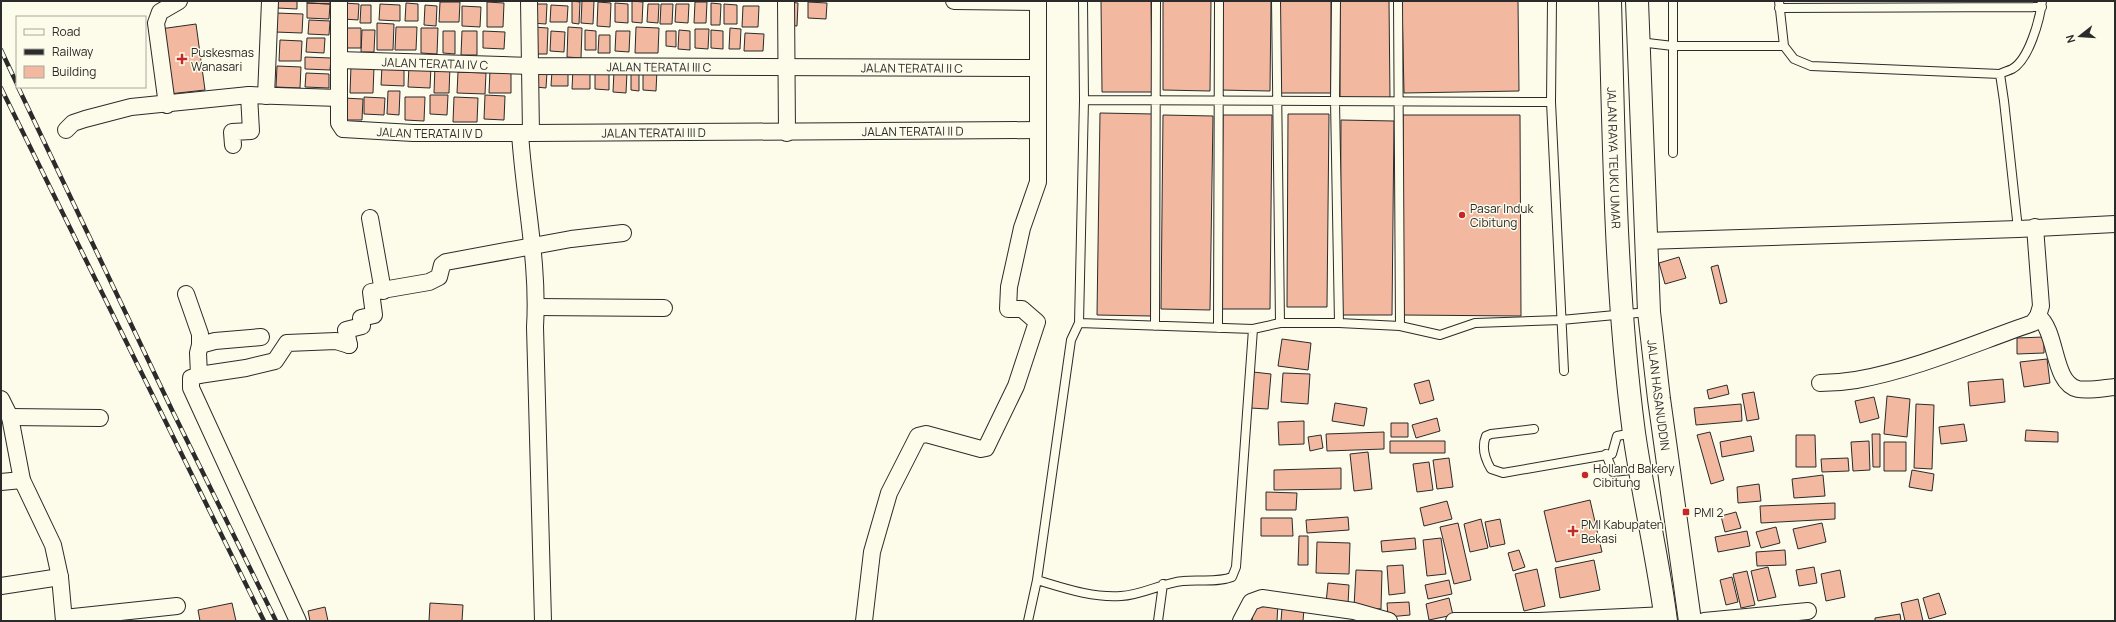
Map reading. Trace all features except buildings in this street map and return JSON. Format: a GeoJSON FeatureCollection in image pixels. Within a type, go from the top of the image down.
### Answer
{"type":"FeatureCollection","features":[{"type":"Feature","properties":{"kind":"highway","name":"JALAN RAYA TEUKU UMAR"},"geometry":{"type":"LineString","coordinates":[[1610,1],[1616,246],[1622,315]]}},
{"type":"Feature","properties":{"kind":"highway"},"geometry":{"type":"LineString","coordinates":[[1637,1],[1645,241],[1649,312]]}},
{"type":"Feature","properties":{"kind":"highway","name":"JALAN HASANUDDIN"},"geometry":{"type":"LineString","coordinates":[[1649,312],[1659,399],[1690,621]]}},
{"type":"Feature","properties":{"kind":"highway"},"geometry":{"type":"LineString","coordinates":[[1622,315],[1634,433],[1666,618]]}},
{"type":"Feature","properties":{"kind":"street"},"geometry":{"type":"LineString","coordinates":[[168,105],[156,23],[160,12],[179,1]]}},
{"type":"Feature","properties":{"kind":"street"},"geometry":{"type":"LineString","coordinates":[[266,96],[270,1]]}},
{"type":"Feature","properties":{"kind":"street"},"geometry":{"type":"LineString","coordinates":[[66,130],[73,124],[109,112],[131,108],[249,95],[339,98],[339,1]]}},
{"type":"Feature","properties":{"kind":"street"},"geometry":{"type":"LineString","coordinates":[[529,1],[531,66],[523,173],[532,246],[536,307],[535,327],[538,495],[543,621]]}},
{"type":"Feature","properties":{"kind":"street"},"geometry":{"type":"LineString","coordinates":[[786,1],[787,133]]}},
{"type":"Feature","properties":{"kind":"street"},"geometry":{"type":"LineString","coordinates":[[864,621],[872,552],[887,500],[918,436],[926,434],[981,450],[986,448],[1016,386],[1037,322],[1022,309],[1008,309],[1008,287],[1022,228],[1038,182],[1038,2],[954,1]]}},
{"type":"Feature","properties":{"kind":"street","name":"JALAN TERATAI IV C"},"geometry":{"type":"LineString","coordinates":[[339,60],[531,66]]}},
{"type":"Feature","properties":{"kind":"street","name":"JALAN TERATAI III C"},"geometry":{"type":"LineString","coordinates":[[531,66],[787,67]]}},
{"type":"Feature","properties":{"kind":"street","name":"JALAN TERATAI II C"},"geometry":{"type":"LineString","coordinates":[[787,67],[1038,68]]}},
{"type":"Feature","properties":{"kind":"street"},"geometry":{"type":"LineString","coordinates":[[234,145],[232,132],[251,131],[249,95]]}},
{"type":"Feature","properties":{"kind":"street","name":"JALAN TERATAI IV D"},"geometry":{"type":"LineString","coordinates":[[339,98],[340,127],[343,129],[413,133],[526,133]]}},
{"type":"Feature","properties":{"kind":"street","name":"JALAN TERATAI II D"},"geometry":{"type":"LineString","coordinates":[[787,133],[1038,130]]}},
{"type":"Feature","properties":{"kind":"street","name":"JALAN TERATAI III D"},"geometry":{"type":"LineString","coordinates":[[526,133],[787,133]]}},
{"type":"Feature","properties":{"kind":"street"},"geometry":{"type":"LineString","coordinates":[[370,218],[383,290]]}},
{"type":"Feature","properties":{"kind":"street"},"geometry":{"type":"LineString","coordinates":[[1645,241],[2018,229],[2115,224]]}},
{"type":"Feature","properties":{"kind":"street"},"geometry":{"type":"LineString","coordinates":[[1820,384],[1854,381],[1878,376],[1924,362],[2033,322],[2038,316],[2041,306],[2035,227]]}},
{"type":"Feature","properties":{"kind":"street"},"geometry":{"type":"LineString","coordinates":[[298,621],[191,388],[191,378],[275,361],[287,343],[336,341],[349,345],[346,330],[362,326],[361,318],[374,315],[370,293],[429,282],[439,278],[442,265],[446,262],[532,246],[623,233]]}},
{"type":"Feature","properties":{"kind":"street"},"geometry":{"type":"LineString","coordinates":[[186,294],[200,334],[198,353],[200,375]]}},
{"type":"Feature","properties":{"kind":"street"},"geometry":{"type":"LineString","coordinates":[[536,307],[664,308]]}},
{"type":"Feature","properties":{"kind":"street"},"geometry":{"type":"LineString","coordinates":[[2038,316],[2044,320],[2051,336],[2064,379],[2078,389],[2115,387]]}},
{"type":"Feature","properties":{"kind":"street"},"geometry":{"type":"LineString","coordinates":[[200,344],[215,341],[261,337]]}},
{"type":"Feature","properties":{"kind":"street"},"geometry":{"type":"LineString","coordinates":[[1,399],[10,417],[7,435],[22,480],[53,545],[60,577],[64,620],[177,606]]}},
{"type":"Feature","properties":{"kind":"street"},"geometry":{"type":"LineString","coordinates":[[10,417],[100,418]]}},
{"type":"Feature","properties":{"kind":"street"},"geometry":{"type":"LineString","coordinates":[[1,482],[22,480]]}},
{"type":"Feature","properties":{"kind":"street"},"geometry":{"type":"LineString","coordinates":[[1,586],[60,577]]}},
{"type":"Feature","properties":{"kind":"street"},"geometry":{"type":"LineString","coordinates":[[1241,621],[1251,602],[1262,598],[1354,612],[1389,621]]}},
{"type":"Feature","properties":{"kind":"street"},"geometry":{"type":"LineString","coordinates":[[1704,621],[1808,611]]}},
{"type":"Feature","properties":{"kind":"street"},"geometry":{"type":"LineString","coordinates":[[1454,621],[1539,621],[1666,618]]}},
{"type":"Feature","properties":{"kind":"lane"},"geometry":{"type":"LineString","coordinates":[[1028,621],[1037,580],[1071,340],[1079,323],[1084,100],[1083,1]]}},
{"type":"Feature","properties":{"kind":"lane"},"geometry":{"type":"LineString","coordinates":[[1155,326],[1156,1]]}},
{"type":"Feature","properties":{"kind":"lane"},"geometry":{"type":"LineString","coordinates":[[1218,328],[1219,1]]}},
{"type":"Feature","properties":{"kind":"lane"},"geometry":{"type":"LineString","coordinates":[[1276,1],[1276,101],[1280,324]]}},
{"type":"Feature","properties":{"kind":"lane"},"geometry":{"type":"LineString","coordinates":[[1336,1],[1335,101],[1339,323]]}},
{"type":"Feature","properties":{"kind":"lane"},"geometry":{"type":"LineString","coordinates":[[1398,1],[1400,101],[1400,326]]}},
{"type":"Feature","properties":{"kind":"lane"},"geometry":{"type":"LineString","coordinates":[[1552,1],[1551,102],[1564,371]]}},
{"type":"Feature","properties":{"kind":"lane"},"geometry":{"type":"LineString","coordinates":[[1673,1],[1673,153]]}},
{"type":"Feature","properties":{"kind":"lane"},"geometry":{"type":"LineString","coordinates":[[1952,4],[2042,4],[2038,26],[2025,54],[2013,69],[2000,74],[1811,66],[1794,59],[1784,46],[1779,5],[1952,4]]}},
{"type":"Feature","properties":{"kind":"lane"},"geometry":{"type":"LineString","coordinates":[[1638,42],[1673,46],[1784,46]]}},
{"type":"Feature","properties":{"kind":"lane"},"geometry":{"type":"LineString","coordinates":[[2000,74],[2018,229]]}},
{"type":"Feature","properties":{"kind":"lane"},"geometry":{"type":"LineString","coordinates":[[1084,100],[1551,102]]}},
{"type":"Feature","properties":{"kind":"lane"},"geometry":{"type":"LineString","coordinates":[[1079,323],[1253,329],[1280,324],[1339,323],[1400,326],[1440,335],[1475,323],[1561,320],[1649,312]]}},
{"type":"Feature","properties":{"kind":"lane"},"geometry":{"type":"LineString","coordinates":[[1037,580],[1084,594],[1122,596],[1142,592],[1164,584],[1185,581],[1224,580],[1232,577],[1236,567],[1253,329]]}},
{"type":"Feature","properties":{"kind":"lane"},"geometry":{"type":"LineString","coordinates":[[1534,430],[1491,434],[1486,436],[1483,443],[1484,455],[1491,469],[1503,473],[1612,454],[1617,436],[1634,433]]}},
{"type":"Feature","properties":{"kind":"lane"},"geometry":{"type":"LineString","coordinates":[[1606,454],[1613,472],[1640,469]]}},
{"type":"Feature","properties":{"kind":"lane"},"geometry":{"type":"LineString","coordinates":[[1158,621],[1164,584]]}},
{"type":"Feature","properties":{"kind":"railway"},"geometry":{"type":"LineString","coordinates":[[1,50],[16,82]]}},
{"type":"Feature","properties":{"kind":"railway"},"geometry":{"type":"LineString","coordinates":[[1,88],[264,621]]}},
{"type":"Feature","properties":{"kind":"railway"},"geometry":{"type":"LineString","coordinates":[[18,88],[171,408],[276,621]]}},
{"type":"Feature","properties":{"kind":"place","name":"Puskesmas Wanasari"},"geometry":{"type":"Point","coordinates":[182,59]}},
{"type":"Feature","properties":{"kind":"place","name":"Pasar Induk Cibitung"},"geometry":{"type":"Point","coordinates":[1462,215]}},
{"type":"Feature","properties":{"kind":"place","name":"Holland Bakery Cibitung"},"geometry":{"type":"Point","coordinates":[1585,475]}},
{"type":"Feature","properties":{"kind":"place","name":"PMI 2"},"geometry":{"type":"Point","coordinates":[1686,512]}},
{"type":"Feature","properties":{"kind":"place","name":"PMI Kabupaten Bekasi"},"geometry":{"type":"Point","coordinates":[1573,531]}}]}
